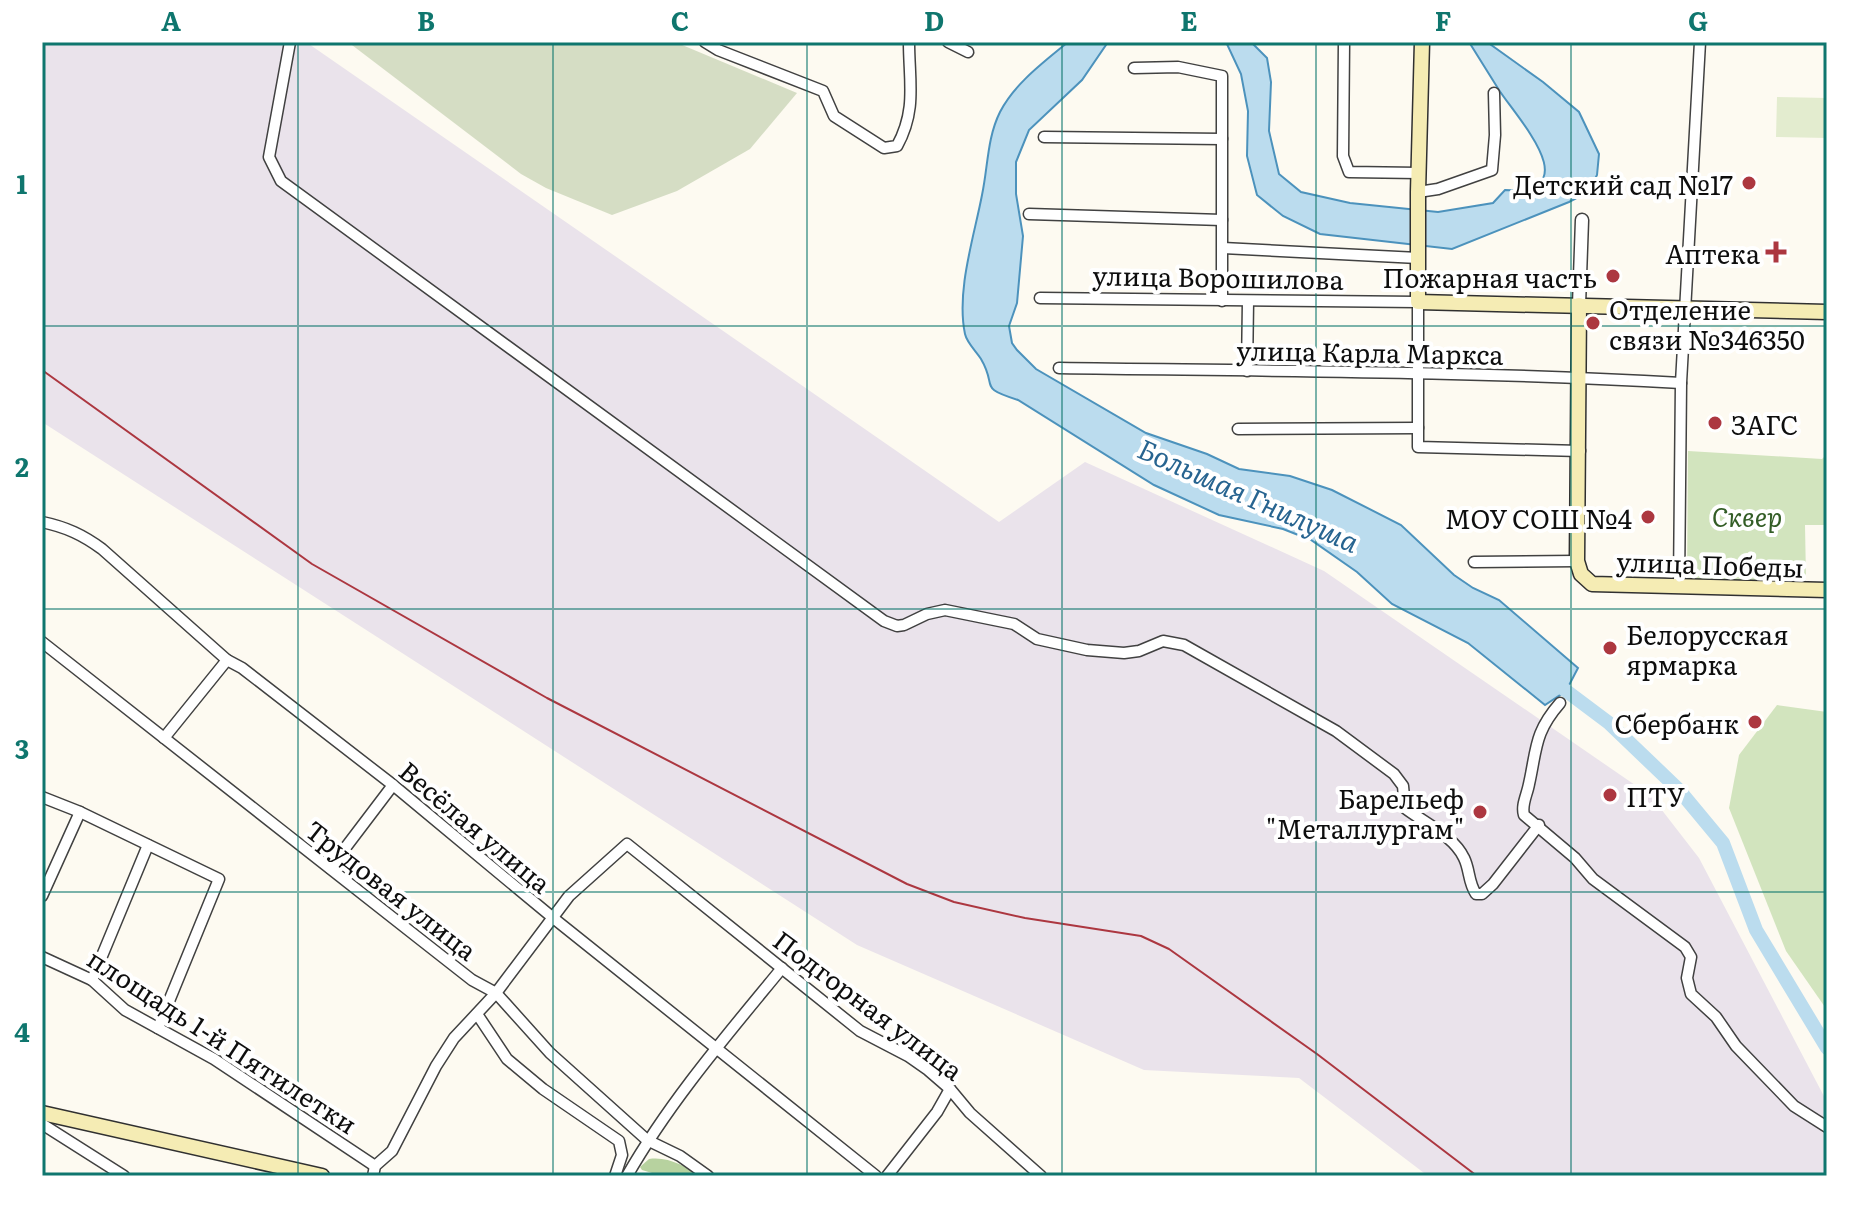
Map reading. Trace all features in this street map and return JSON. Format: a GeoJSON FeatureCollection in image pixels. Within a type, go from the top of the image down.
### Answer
{"type":"FeatureCollection","features":[{"type":"Feature","properties":{"kind":"main road"},"geometry":{"type":"LineString","coordinates":[[1418,302],[1422,42]]}},
{"type":"Feature","properties":{"kind":"main road","name":"улица Ворошилова"},"geometry":{"type":"LineString","coordinates":[[1418,302],[1827,312]]}},
{"type":"Feature","properties":{"kind":"main road"},"geometry":{"type":"LineString","coordinates":[[1577,561],[1579,305]]}},
{"type":"Feature","properties":{"kind":"main road","name":"улица Победы"},"geometry":{"type":"LineString","coordinates":[[1577,561],[1581,574],[1592,584],[1827,590]]}},
{"type":"Feature","properties":{"kind":"main road"},"geometry":{"type":"LineString","coordinates":[[42,1113],[322,1176]]}},
{"type":"Feature","properties":{"kind":"street"},"geometry":{"type":"LineString","coordinates":[[290,42],[269,157],[281,181],[884,621],[904,625],[927,614],[945,610],[1014,624],[1037,639],[1087,650],[1124,653],[1139,651],[1163,641],[1184,645],[1324,724],[1394,774],[1403,786],[1405,808],[1458,848],[1476,894],[1482,894],[1493,884],[1539,825]]}},
{"type":"Feature","properties":{"kind":"street"},"geometry":{"type":"LineString","coordinates":[[705,42],[718,50],[823,91],[834,116],[884,148],[897,146],[909,118],[912,105],[909,42]]}},
{"type":"Feature","properties":{"kind":"street"},"geometry":{"type":"LineString","coordinates":[[948,42],[968,52]]}},
{"type":"Feature","properties":{"kind":"street"},"geometry":{"type":"LineString","coordinates":[[1344,42],[1343,156],[1349,172],[1419,173]]}},
{"type":"Feature","properties":{"kind":"street"},"geometry":{"type":"LineString","coordinates":[[1679,586],[1681,383],[1700,42]]}},
{"type":"Feature","properties":{"kind":"street"},"geometry":{"type":"LineString","coordinates":[[1134,68],[1178,67],[1222,76],[1222,301]]}},
{"type":"Feature","properties":{"kind":"street"},"geometry":{"type":"LineString","coordinates":[[1418,192],[1438,189],[1492,170],[1494,93]]}},
{"type":"Feature","properties":{"kind":"street"},"geometry":{"type":"LineString","coordinates":[[1044,137],[1222,139]]}},
{"type":"Feature","properties":{"kind":"street"},"geometry":{"type":"LineString","coordinates":[[1029,214],[1222,220]]}},
{"type":"Feature","properties":{"kind":"street"},"geometry":{"type":"LineString","coordinates":[[1579,305],[1582,220]]}},
{"type":"Feature","properties":{"kind":"street"},"geometry":{"type":"LineString","coordinates":[[1223,248],[1418,254]]}},
{"type":"Feature","properties":{"kind":"street","name":"улица Ворошилова"},"geometry":{"type":"LineString","coordinates":[[1040,298],[1418,302]]}},
{"type":"Feature","properties":{"kind":"street"},"geometry":{"type":"LineString","coordinates":[[1247,371],[1248,301]]}},
{"type":"Feature","properties":{"kind":"street"},"geometry":{"type":"LineString","coordinates":[[1418,302],[1418,447],[1580,451]]}},
{"type":"Feature","properties":{"kind":"street","name":"улица Карла Маркса"},"geometry":{"type":"LineString","coordinates":[[1059,368],[1417,373],[1681,383]]}},
{"type":"Feature","properties":{"kind":"street"},"geometry":{"type":"LineString","coordinates":[[1238,429],[1418,428]]}},
{"type":"Feature","properties":{"kind":"street","name":"Весёлая улица"},"geometry":{"type":"LineString","coordinates":[[42,522],[82,534],[102,549],[227,660],[242,668],[393,785],[552,917],[876,1176]]}},
{"type":"Feature","properties":{"kind":"street"},"geometry":{"type":"LineString","coordinates":[[1474,562],[1577,561]]}},
{"type":"Feature","properties":{"kind":"street","name":"Трудовая улица"},"geometry":{"type":"LineString","coordinates":[[42,642],[452,964],[496,993],[550,1053],[647,1140],[680,1156],[708,1176]]}},
{"type":"Feature","properties":{"kind":"street"},"geometry":{"type":"LineString","coordinates":[[164,738],[227,660]]}},
{"type":"Feature","properties":{"kind":"street"},"geometry":{"type":"LineString","coordinates":[[1560,703],[1536,740],[1522,810],[1524,815],[1539,825],[1593,879],[1685,947],[1691,957],[1687,978],[1691,994],[1716,1017],[1736,1046],[1794,1106],[1827,1127]]}},
{"type":"Feature","properties":{"kind":"street"},"geometry":{"type":"LineString","coordinates":[[330,868],[393,785]]}},
{"type":"Feature","properties":{"kind":"street"},"geometry":{"type":"LineString","coordinates":[[42,797],[219,879],[158,1028]]}},
{"type":"Feature","properties":{"kind":"street"},"geometry":{"type":"LineString","coordinates":[[42,896],[80,812]]}},
{"type":"Feature","properties":{"kind":"street","name":"Подгорная улица"},"geometry":{"type":"LineString","coordinates":[[552,917],[569,896],[627,844],[860,1031],[908,1056],[950,1089],[970,1113],[1041,1176]]}},
{"type":"Feature","properties":{"kind":"street"},"geometry":{"type":"LineString","coordinates":[[92,980],[148,845]]}},
{"type":"Feature","properties":{"kind":"street"},"geometry":{"type":"LineString","coordinates":[[374,1171],[392,1151],[446,1049],[496,993],[552,917]]}},
{"type":"Feature","properties":{"kind":"street","name":"площадь 1-й Пятилетки"},"geometry":{"type":"LineString","coordinates":[[42,957],[92,980],[125,1010],[214,1059],[374,1171]]}},
{"type":"Feature","properties":{"kind":"street"},"geometry":{"type":"LineString","coordinates":[[627,1176],[647,1140],[716,1048],[782,968]]}},
{"type":"Feature","properties":{"kind":"street"},"geometry":{"type":"LineString","coordinates":[[477,1014],[507,1059],[543,1089],[619,1141],[622,1155],[615,1176]]}},
{"type":"Feature","properties":{"kind":"street"},"geometry":{"type":"LineString","coordinates":[[887,1176],[937,1112],[950,1089]]}},
{"type":"Feature","properties":{"kind":"street"},"geometry":{"type":"LineString","coordinates":[[42,1124],[124,1176]]}},
{"type":"Feature","properties":{"kind":"shaded area"},"geometry":{"type":"Polygon","coordinates":[[[42,42],[306,42],[999,522],[1085,462],[1324,571],[1651,796],[1699,858],[1827,1102],[1827,1176],[1428,1176],[1299,1078],[1144,1070],[857,945],[42,422],[42,42]]]}},
{"type":"Feature","properties":{"kind":"green space"},"geometry":{"type":"Polygon","coordinates":[[[348,42],[675,42],[797,93],[750,149],[677,191],[612,215],[546,188],[521,174],[348,42]]]}},
{"type":"Feature","properties":{"kind":"green space"},"geometry":{"type":"Polygon","coordinates":[[[1777,97],[1827,98],[1827,138],[1776,137],[1777,97]]]}},
{"type":"Feature","properties":{"kind":"green space","name":"Сквер"},"geometry":{"type":"Polygon","coordinates":[[[1688,451],[1822,459],[1827,454],[1827,525],[1805,525],[1806,579],[1687,581],[1688,451]]]}},
{"type":"Feature","properties":{"kind":"green space"},"geometry":{"type":"Polygon","coordinates":[[[1777,705],[1827,712],[1827,1010],[1786,951],[1729,808],[1739,755],[1777,705]]]}},
{"type":"Feature","properties":{"kind":"green space"},"geometry":{"type":"Polygon","coordinates":[[[649,1159],[670,1161],[702,1176],[662,1176],[642,1170],[640,1167],[649,1159]]]}},
{"type":"Feature","properties":{"kind":"water"},"geometry":{"type":"Polygon","coordinates":[[[1068,42],[1108,42],[1082,80],[1029,130],[1016,162],[1016,194],[1023,236],[1017,303],[1009,326],[1012,343],[1017,350],[1036,369],[1146,433],[1207,454],[1239,469],[1290,476],[1332,490],[1401,525],[1454,575],[1499,600],[1578,668],[1566,691],[1545,705],[1468,643],[1392,604],[1357,572],[1311,540],[1283,529],[1219,515],[1154,485],[1018,400],[990,386],[986,369],[966,337],[963,300],[990,142],[1006,101],[1068,42]]]}},
{"type":"Feature","properties":{"kind":"water"},"geometry":{"type":"Polygon","coordinates":[[[1226,42],[1251,42],[1267,58],[1271,82],[1269,131],[1279,174],[1301,192],[1350,203],[1438,212],[1493,203],[1505,190],[1530,188],[1542,180],[1545,168],[1540,152],[1469,42],[1487,42],[1579,112],[1599,154],[1597,175],[1588,192],[1569,202],[1452,249],[1320,234],[1283,216],[1257,195],[1247,156],[1248,111],[1241,74],[1226,42]]]}},
{"type":"Feature","properties":{"kind":"waterway","name":"Большая Гнилуша"},"geometry":{"type":"LineString","coordinates":[[1553,681],[1609,723],[1679,790],[1723,843],[1756,930],[1827,1048]]}},
{"type":"Feature","properties":{"kind":"railway"},"geometry":{"type":"LineString","coordinates":[[42,370],[312,564],[547,698],[907,884],[954,902],[1025,918],[1141,936],[1169,949],[1317,1054],[1477,1176]]}},
{"type":"Feature","properties":{"kind":"place","name":"Детский сад №17"},"geometry":{"type":"Point","coordinates":[1749,183]}},
{"type":"Feature","properties":{"kind":"place","name":"Аптека"},"geometry":{"type":"Point","coordinates":[1776,252]}},
{"type":"Feature","properties":{"kind":"place","name":"Пожарная часть"},"geometry":{"type":"Point","coordinates":[1613,276]}},
{"type":"Feature","properties":{"kind":"place","name":"Отделение связи №346350"},"geometry":{"type":"Point","coordinates":[1593,323]}},
{"type":"Feature","properties":{"kind":"place","name":"ЗАГС"},"geometry":{"type":"Point","coordinates":[1715,423]}},
{"type":"Feature","properties":{"kind":"place","name":"МОУ СОШ №4"},"geometry":{"type":"Point","coordinates":[1648,517]}},
{"type":"Feature","properties":{"kind":"place","name":"Белорусская ярмарка"},"geometry":{"type":"Point","coordinates":[1610,648]}},
{"type":"Feature","properties":{"kind":"place","name":"Сбербанк"},"geometry":{"type":"Point","coordinates":[1755,722]}},
{"type":"Feature","properties":{"kind":"place","name":"ПТУ"},"geometry":{"type":"Point","coordinates":[1610,795]}},
{"type":"Feature","properties":{"kind":"place","name":"Барельеф \"Металлургам\""},"geometry":{"type":"Point","coordinates":[1480,812]}}]}
